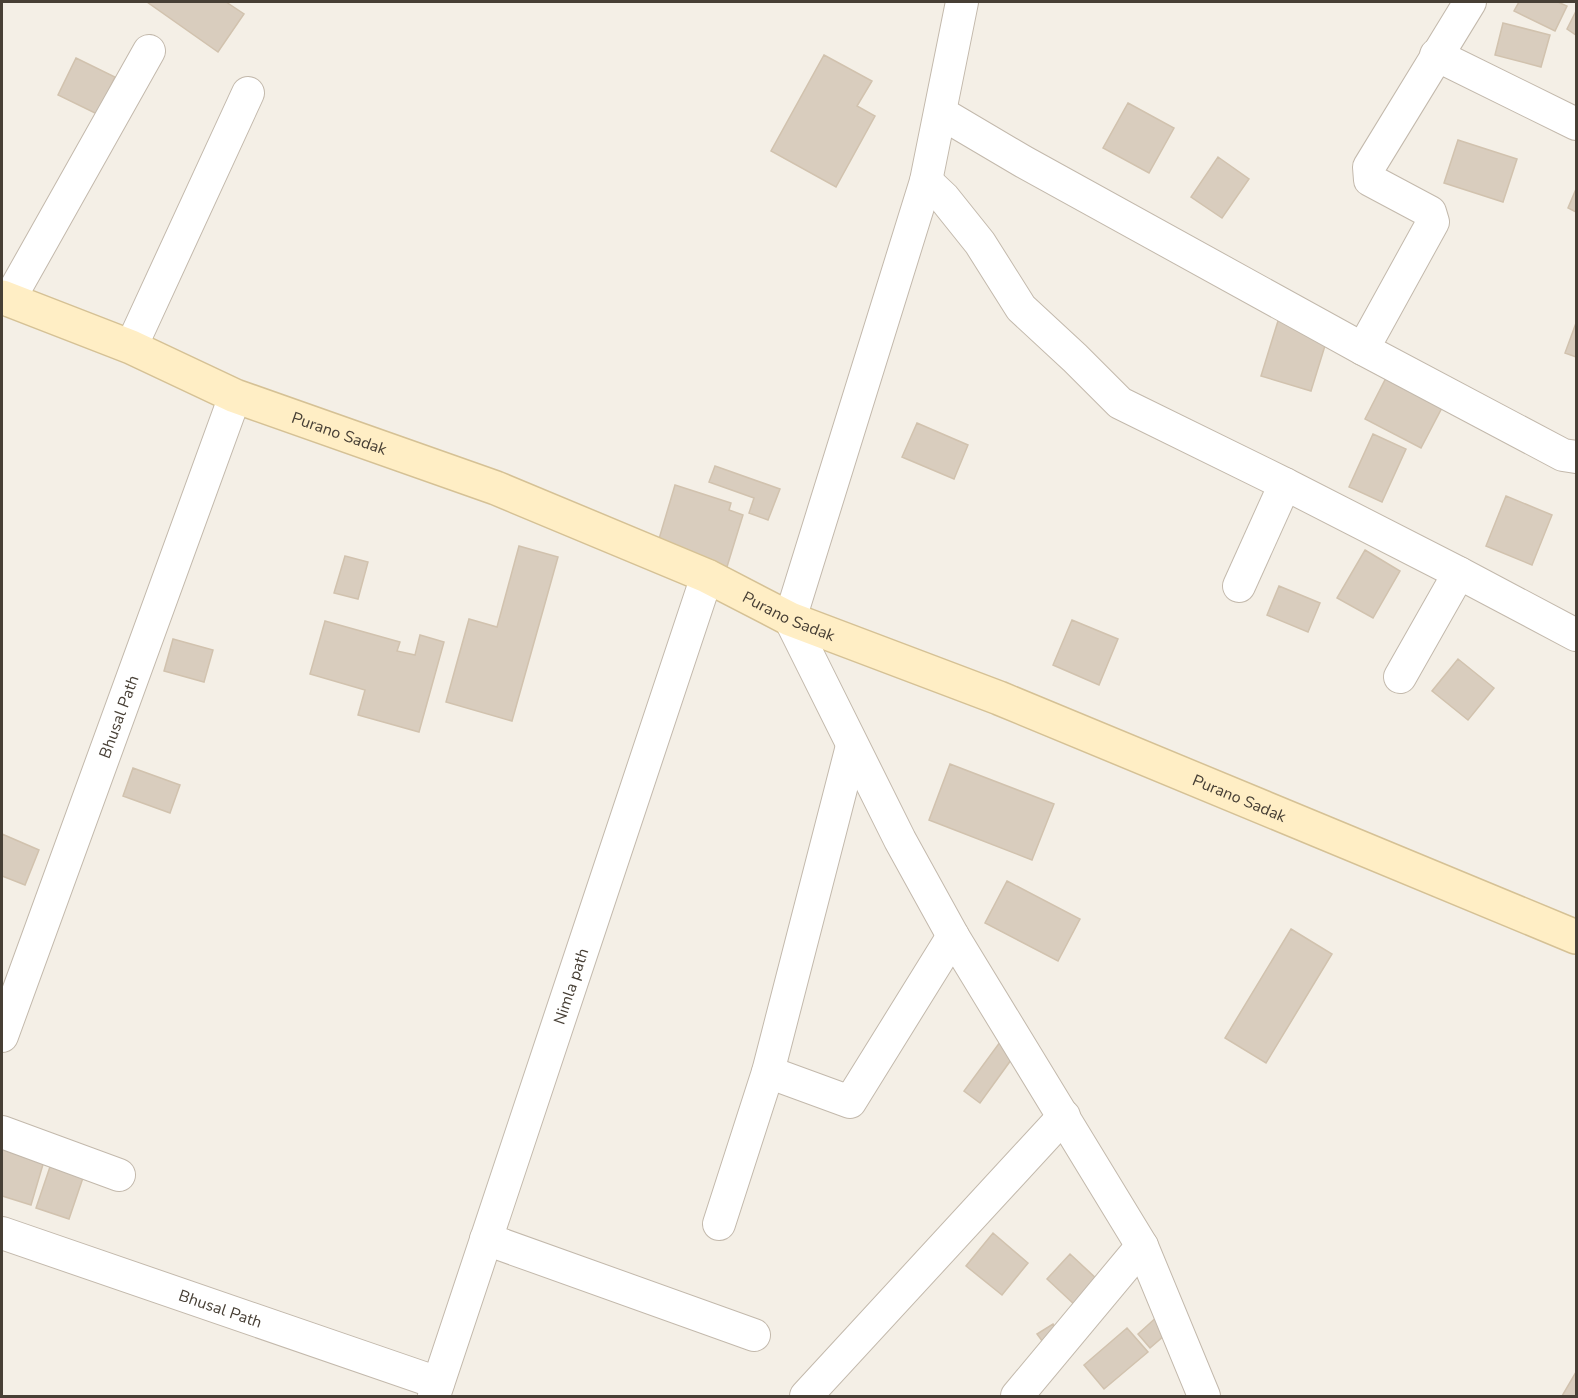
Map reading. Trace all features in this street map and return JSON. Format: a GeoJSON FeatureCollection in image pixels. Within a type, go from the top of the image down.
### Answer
{"type":"FeatureCollection","features":[{"type":"Feature","properties":{"kind":"main road","name":"Purano Sadak"},"geometry":{"type":"LineString","coordinates":[[5,298],[131,347],[235,396],[496,488],[707,576],[790,619],[999,698],[1576,937]]}},
{"type":"Feature","properties":{"kind":"street"},"geometry":{"type":"LineString","coordinates":[[962,2],[926,181],[790,619],[900,840],[953,936],[1142,1245],[1204,1396]]}},
{"type":"Feature","properties":{"kind":"street"},"geometry":{"type":"LineString","coordinates":[[1363,348],[1433,222],[1430,212],[1370,180],[1369,167],[1470,2]]}},
{"type":"Feature","properties":{"kind":"street"},"geometry":{"type":"LineString","coordinates":[[5,298],[149,51]]}},
{"type":"Feature","properties":{"kind":"street"},"geometry":{"type":"LineString","coordinates":[[1436,55],[1576,124]]}},
{"type":"Feature","properties":{"kind":"street"},"geometry":{"type":"LineString","coordinates":[[131,347],[248,93]]}},
{"type":"Feature","properties":{"kind":"street"},"geometry":{"type":"LineString","coordinates":[[941,113],[1024,162],[1363,348],[1563,455],[1576,457]]}},
{"type":"Feature","properties":{"kind":"street"},"geometry":{"type":"LineString","coordinates":[[926,181],[944,198],[980,243],[1022,308],[1120,403],[1285,484],[1576,635]]}},
{"type":"Feature","properties":{"kind":"street","name":"Bhusal Path"},"geometry":{"type":"LineString","coordinates":[[2,1036],[235,396]]}},
{"type":"Feature","properties":{"kind":"street"},"geometry":{"type":"LineString","coordinates":[[1239,586],[1285,484]]}},
{"type":"Feature","properties":{"kind":"street"},"geometry":{"type":"LineString","coordinates":[[1400,677],[1459,573]]}},
{"type":"Feature","properties":{"kind":"street","name":"Nimla path"},"geometry":{"type":"LineString","coordinates":[[436,1390],[707,576]]}},
{"type":"Feature","properties":{"kind":"street"},"geometry":{"type":"LineString","coordinates":[[719,1224],[768,1072],[852,746]]}},
{"type":"Feature","properties":{"kind":"street"},"geometry":{"type":"LineString","coordinates":[[768,1072],[850,1102],[953,936]]}},
{"type":"Feature","properties":{"kind":"street"},"geometry":{"type":"LineString","coordinates":[[806,1396],[1064,1116]]}},
{"type":"Feature","properties":{"kind":"street"},"geometry":{"type":"LineString","coordinates":[[2,1132],[119,1175]]}},
{"type":"Feature","properties":{"kind":"street","name":"Bhusal Path"},"geometry":{"type":"LineString","coordinates":[[2,1233],[436,1390]]}},
{"type":"Feature","properties":{"kind":"street"},"geometry":{"type":"LineString","coordinates":[[486,1239],[754,1335]]}},
{"type":"Feature","properties":{"kind":"street"},"geometry":{"type":"LineString","coordinates":[[1017,1396],[1142,1245]]}},
{"type":"Feature","properties":{"kind":"building"},"geometry":{"type":"Polygon","coordinates":[[[147,2],[226,2],[244,14],[218,52],[147,2]]]}},
{"type":"Feature","properties":{"kind":"building"},"geometry":{"type":"Polygon","coordinates":[[[1519,2],[1558,2],[1567,6],[1555,31],[1514,11],[1519,2]]]}},
{"type":"Feature","properties":{"kind":"building"},"geometry":{"type":"Polygon","coordinates":[[[1576,11],[1576,35],[1567,29],[1576,11]]]}},
{"type":"Feature","properties":{"kind":"building"},"geometry":{"type":"Polygon","coordinates":[[[1503,23],[1550,35],[1541,67],[1495,55],[1503,23]]]}},
{"type":"Feature","properties":{"kind":"building"},"geometry":{"type":"Polygon","coordinates":[[[824,55],[872,81],[857,106],[875,116],[836,187],[771,151],[824,55]]]}},
{"type":"Feature","properties":{"kind":"building"},"geometry":{"type":"Polygon","coordinates":[[[76,58],[115,77],[97,114],[58,95],[76,58]]]}},
{"type":"Feature","properties":{"kind":"building"},"geometry":{"type":"Polygon","coordinates":[[[1128,103],[1174,128],[1149,173],[1103,148],[1128,103]]]}},
{"type":"Feature","properties":{"kind":"building"},"geometry":{"type":"Polygon","coordinates":[[[1458,140],[1517,159],[1503,202],[1444,183],[1458,140]]]}},
{"type":"Feature","properties":{"kind":"building"},"geometry":{"type":"Polygon","coordinates":[[[1218,157],[1249,179],[1222,218],[1191,197],[1218,157]]]}},
{"type":"Feature","properties":{"kind":"building"},"geometry":{"type":"Polygon","coordinates":[[[1576,189],[1576,212],[1568,208],[1576,189]]]}},
{"type":"Feature","properties":{"kind":"building"},"geometry":{"type":"Polygon","coordinates":[[[1278,321],[1328,336],[1311,391],[1261,376],[1278,321]]]}},
{"type":"Feature","properties":{"kind":"building"},"geometry":{"type":"Polygon","coordinates":[[[1576,323],[1576,357],[1565,353],[1576,323]]]}},
{"type":"Feature","properties":{"kind":"building"},"geometry":{"type":"Polygon","coordinates":[[[1389,372],[1446,400],[1421,448],[1365,419],[1389,372]]]}},
{"type":"Feature","properties":{"kind":"building"},"geometry":{"type":"Polygon","coordinates":[[[917,423],[968,445],[954,479],[902,457],[917,423]]]}},
{"type":"Feature","properties":{"kind":"building"},"geometry":{"type":"Polygon","coordinates":[[[1373,434],[1406,449],[1382,502],[1349,487],[1373,434]]]}},
{"type":"Feature","properties":{"kind":"building"},"geometry":{"type":"Polygon","coordinates":[[[715,466],[780,489],[768,520],[749,513],[754,498],[709,482],[715,466]]]}},
{"type":"Feature","properties":{"kind":"building"},"geometry":{"type":"Polygon","coordinates":[[[675,485],[731,503],[729,510],[743,515],[726,570],[656,549],[675,485]]]}},
{"type":"Feature","properties":{"kind":"building"},"geometry":{"type":"Polygon","coordinates":[[[1506,496],[1552,515],[1532,565],[1486,546],[1506,496]]]}},
{"type":"Feature","properties":{"kind":"building"},"geometry":{"type":"Polygon","coordinates":[[[519,546],[558,557],[512,721],[446,702],[469,619],[497,627],[519,546]]]}},
{"type":"Feature","properties":{"kind":"building"},"geometry":{"type":"Polygon","coordinates":[[[1365,550],[1400,571],[1373,618],[1337,598],[1365,550]]]}},
{"type":"Feature","properties":{"kind":"building"},"geometry":{"type":"Polygon","coordinates":[[[345,556],[368,562],[358,599],[334,593],[345,556]]]}},
{"type":"Feature","properties":{"kind":"building"},"geometry":{"type":"Polygon","coordinates":[[[1279,586],[1320,603],[1308,632],[1267,615],[1279,586]]]}},
{"type":"Feature","properties":{"kind":"building"},"geometry":{"type":"Polygon","coordinates":[[[1072,620],[1118,639],[1099,685],[1053,665],[1072,620]]]}},
{"type":"Feature","properties":{"kind":"building"},"geometry":{"type":"Polygon","coordinates":[[[325,621],[400,642],[397,651],[415,655],[420,635],[444,642],[419,732],[358,715],[365,690],[310,674],[325,621]]]}},
{"type":"Feature","properties":{"kind":"building"},"geometry":{"type":"Polygon","coordinates":[[[173,639],[213,650],[204,682],[164,671],[173,639]]]}},
{"type":"Feature","properties":{"kind":"building"},"geometry":{"type":"Polygon","coordinates":[[[1458,659],[1494,688],[1468,720],[1432,691],[1458,659]]]}},
{"type":"Feature","properties":{"kind":"building"},"geometry":{"type":"Polygon","coordinates":[[[950,764],[1054,804],[1032,860],[929,820],[950,764]]]}},
{"type":"Feature","properties":{"kind":"building"},"geometry":{"type":"Polygon","coordinates":[[[133,768],[180,785],[170,813],[123,796],[133,768]]]}},
{"type":"Feature","properties":{"kind":"building"},"geometry":{"type":"Polygon","coordinates":[[[2,834],[39,850],[25,885],[2,876],[2,834]]]}},
{"type":"Feature","properties":{"kind":"building"},"geometry":{"type":"Polygon","coordinates":[[[1007,881],[1080,919],[1058,961],[985,923],[1007,881]]]}},
{"type":"Feature","properties":{"kind":"building"},"geometry":{"type":"Polygon","coordinates":[[[1291,929],[1332,954],[1266,1063],[1225,1038],[1291,929]]]}},
{"type":"Feature","properties":{"kind":"building"},"geometry":{"type":"Polygon","coordinates":[[[1003,1038],[1019,1049],[980,1103],[964,1091],[1003,1038]]]}},
{"type":"Feature","properties":{"kind":"building"},"geometry":{"type":"Polygon","coordinates":[[[2,1148],[44,1161],[31,1205],[2,1196],[2,1148]]]}},
{"type":"Feature","properties":{"kind":"building"},"geometry":{"type":"Polygon","coordinates":[[[53,1158],[86,1169],[69,1219],[36,1208],[53,1158]]]}},
{"type":"Feature","properties":{"kind":"building"},"geometry":{"type":"Polygon","coordinates":[[[993,1233],[1028,1263],[1002,1295],[966,1266],[993,1233]]]}},
{"type":"Feature","properties":{"kind":"building"},"geometry":{"type":"Polygon","coordinates":[[[1070,1254],[1099,1281],[1076,1306],[1047,1279],[1070,1254]]]}},
{"type":"Feature","properties":{"kind":"building"},"geometry":{"type":"Polygon","coordinates":[[[1160,1314],[1180,1322],[1150,1348],[1138,1334],[1160,1314]]]}},
{"type":"Feature","properties":{"kind":"building"},"geometry":{"type":"Polygon","coordinates":[[[1053,1324],[1063,1339],[1048,1349],[1037,1334],[1053,1324]]]}},
{"type":"Feature","properties":{"kind":"building"},"geometry":{"type":"Polygon","coordinates":[[[1127,1328],[1148,1352],[1104,1389],[1084,1365],[1127,1328]]]}},
{"type":"Feature","properties":{"kind":"building"},"geometry":{"type":"Polygon","coordinates":[[[1576,1372],[1576,1396],[1562,1396],[1576,1372]]]}}]}
